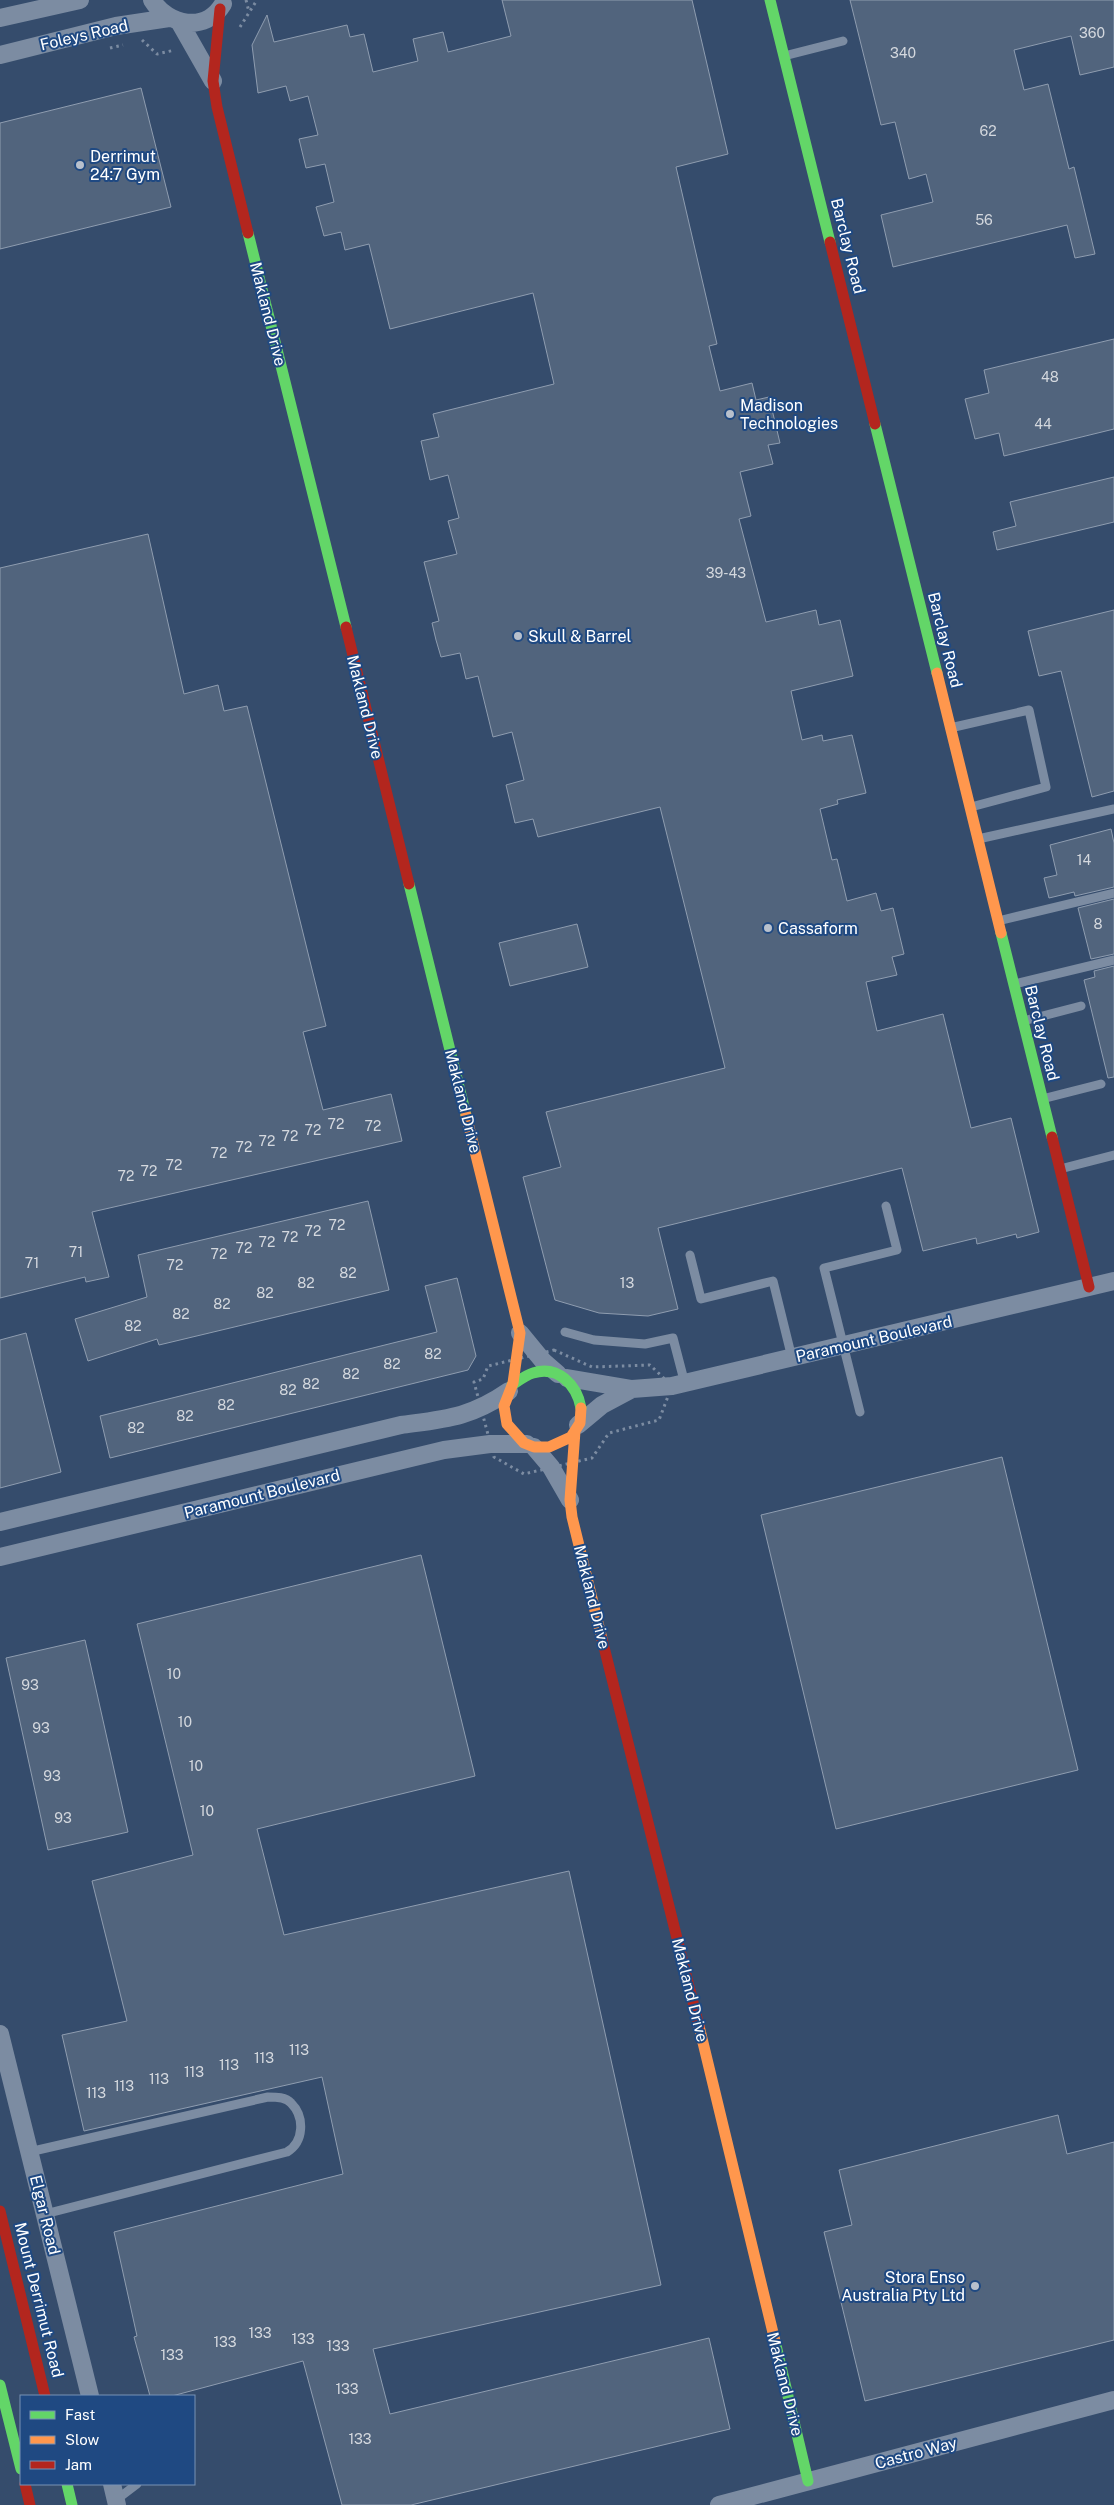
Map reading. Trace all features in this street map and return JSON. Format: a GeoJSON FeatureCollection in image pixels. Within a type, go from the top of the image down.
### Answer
{"type":"FeatureCollection","features":[{"type":"Feature","properties":{"kind":"street"},"geometry":{"type":"LineString","coordinates":[[0,18],[79,0]]}},
{"type":"Feature","properties":{"kind":"street","name":"Makland Drive"},"geometry":{"type":"LineString","coordinates":[[152,0],[159,11],[175,20],[194,46],[213,81]]}},
{"type":"Feature","properties":{"kind":"street","name":"Barclay Road"},"geometry":{"type":"LineString","coordinates":[[770,0],[1089,1287]]}},
{"type":"Feature","properties":{"kind":"street","name":"Makland Drive"},"geometry":{"type":"LineString","coordinates":[[223,4],[216,40],[213,81],[226,145],[520,1333],[510,1388]]}},
{"type":"Feature","properties":{"kind":"street","name":"Foleys Road"},"geometry":{"type":"LineString","coordinates":[[0,55],[116,26],[175,20],[202,21],[223,4]]}},
{"type":"Feature","properties":{"kind":"street","name":"Paramount Boulevard"},"geometry":{"type":"LineString","coordinates":[[562,1376],[632,1389],[685,1384],[1114,1281]]}},
{"type":"Feature","properties":{"kind":"street","name":"Makland Drive"},"geometry":{"type":"LineString","coordinates":[[520,1333],[543,1361],[562,1376]]}},
{"type":"Feature","properties":{"kind":"street"},"geometry":{"type":"LineString","coordinates":[[546,1371],[562,1376],[575,1388],[581,1400],[582,1413],[577,1428],[557,1445],[546,1448],[530,1446],[516,1438],[508,1428],[504,1416],[504,1403],[510,1388],[522,1377],[533,1372],[546,1371]]}},
{"type":"Feature","properties":{"kind":"street","name":"Paramount Boulevard"},"geometry":{"type":"LineString","coordinates":[[0,1522],[401,1425],[444,1420],[480,1408],[510,1388]]}},
{"type":"Feature","properties":{"kind":"street","name":"Paramount Boulevard"},"geometry":{"type":"LineString","coordinates":[[577,1428],[602,1405],[632,1389]]}},
{"type":"Feature","properties":{"kind":"street","name":"Makland Drive"},"geometry":{"type":"LineString","coordinates":[[577,1428],[570,1500],[574,1526],[719,2109],[808,2481]]}},
{"type":"Feature","properties":{"kind":"street","name":"Paramount Boulevard"},"geometry":{"type":"LineString","coordinates":[[0,1557],[444,1450],[490,1444],[530,1446]]}},
{"type":"Feature","properties":{"kind":"street","name":"Makland Drive"},"geometry":{"type":"LineString","coordinates":[[530,1446],[551,1466],[570,1500]]}},
{"type":"Feature","properties":{"kind":"street","name":"Elgar Road"},"geometry":{"type":"LineString","coordinates":[[0,2034],[90,2395]]}},
{"type":"Feature","properties":{"kind":"street","name":"Mount Derrimut Road"},"geometry":{"type":"LineString","coordinates":[[0,2211],[46,2395]]}},
{"type":"Feature","properties":{"kind":"street"},"geometry":{"type":"LineString","coordinates":[[0,2385],[20,2465]]}},
{"type":"Feature","properties":{"kind":"street","name":"Castro Way"},"geometry":{"type":"LineString","coordinates":[[718,2505],[1114,2400]]}},
{"type":"Feature","properties":{"kind":"street"},"geometry":{"type":"LineString","coordinates":[[25,2485],[30,2505]]}},
{"type":"Feature","properties":{"kind":"street"},"geometry":{"type":"LineString","coordinates":[[67,2485],[72,2505]]}},
{"type":"Feature","properties":{"kind":"lane"},"geometry":{"type":"LineString","coordinates":[[784,56],[843,41]]}},
{"type":"Feature","properties":{"kind":"lane"},"geometry":{"type":"LineString","coordinates":[[950,728],[1029,710],[1046,787],[970,807]]}},
{"type":"Feature","properties":{"kind":"lane"},"geometry":{"type":"LineString","coordinates":[[978,839],[1114,809]]}},
{"type":"Feature","properties":{"kind":"lane"},"geometry":{"type":"LineString","coordinates":[[998,921],[1114,893]]}},
{"type":"Feature","properties":{"kind":"lane"},"geometry":{"type":"LineString","coordinates":[[1014,984],[1114,960]]}},
{"type":"Feature","properties":{"kind":"lane"},"geometry":{"type":"LineString","coordinates":[[1023,1021],[1081,1006]]}},
{"type":"Feature","properties":{"kind":"lane"},"geometry":{"type":"LineString","coordinates":[[1042,1099],[1101,1084]]}},
{"type":"Feature","properties":{"kind":"lane"},"geometry":{"type":"LineString","coordinates":[[1060,1169],[1114,1155]]}},
{"type":"Feature","properties":{"kind":"lane"},"geometry":{"type":"LineString","coordinates":[[860,1412],[824,1268],[897,1250],[886,1206]]}},
{"type":"Feature","properties":{"kind":"lane"},"geometry":{"type":"LineString","coordinates":[[690,1255],[701,1299],[773,1281],[792,1358]]}},
{"type":"Feature","properties":{"kind":"lane"},"geometry":{"type":"LineString","coordinates":[[565,1332],[594,1340],[645,1344],[673,1338],[685,1384]]}},
{"type":"Feature","properties":{"kind":"lane"},"geometry":{"type":"LineString","coordinates":[[29,2152],[268,2097],[280,2098],[291,2102],[297,2111],[302,2132],[300,2140],[294,2148],[287,2152],[45,2214]]}},
{"type":"Feature","properties":{"kind":"lane"},"geometry":{"type":"LineString","coordinates":[[115,2496],[135,2485]]}},
{"type":"Feature","properties":{"kind":"path"},"geometry":{"type":"LineString","coordinates":[[246,0],[249,12]]}},
{"type":"Feature","properties":{"kind":"path"},"geometry":{"type":"LineString","coordinates":[[216,40],[234,35],[257,0]]}},
{"type":"Feature","properties":{"kind":"path"},"geometry":{"type":"LineString","coordinates":[[104,49],[142,40],[157,54],[194,46]]}},
{"type":"Feature","properties":{"kind":"building"},"geometry":{"type":"Polygon","coordinates":[[[502,0],[692,0],[728,154],[676,167],[717,344],[709,346],[720,391],[752,383],[756,400],[769,397],[780,443],[768,445],[773,464],[740,472],[751,516],[739,519],[766,622],[816,610],[819,625],[840,620],[853,676],[791,691],[802,740],[822,735],[823,741],[852,735],[866,793],[837,800],[838,804],[820,809],[832,860],[837,859],[847,901],[876,893],[881,911],[893,908],[904,954],[892,957],[897,975],[866,982],[877,1031],[943,1014],[971,1128],[1011,1118],[1039,1232],[1017,1238],[1016,1234],[977,1244],[976,1238],[923,1251],[902,1168],[658,1228],[678,1309],[648,1316],[599,1313],[555,1300],[523,1177],[561,1167],[546,1112],[725,1068],[660,807],[538,837],[533,819],[515,823],[506,785],[524,780],[512,732],[493,737],[478,676],[466,679],[460,653],[441,657],[436,640],[432,623],[439,621],[424,562],[457,554],[448,521],[459,518],[448,475],[430,480],[421,441],[439,437],[433,414],[554,384],[533,293],[390,329],[369,244],[345,250],[341,232],[324,236],[316,207],[334,202],[325,164],[306,168],[299,139],[318,135],[308,96],[290,101],[286,86],[258,93],[252,45],[267,15],[274,42],[347,25],[350,37],[364,34],[373,72],[418,61],[413,39],[443,32],[448,52],[511,36],[502,0]]]}},
{"type":"Feature","properties":{"kind":"building"},"geometry":{"type":"Polygon","coordinates":[[[850,0],[1114,0],[1114,67],[1080,75],[1071,36],[1014,50],[1024,90],[1048,84],[1069,169],[1074,167],[1095,254],[1075,258],[1067,225],[893,267],[881,215],[933,202],[926,174],[909,179],[895,122],[881,125],[850,0]]]}},
{"type":"Feature","properties":{"kind":"building","name":"Derrimut 24:7 Gym"},"geometry":{"type":"Polygon","coordinates":[[[141,88],[171,207],[0,249],[0,123],[141,88]]]}},
{"type":"Feature","properties":{"kind":"building"},"geometry":{"type":"Polygon","coordinates":[[[1114,339],[1114,429],[1004,456],[999,433],[975,439],[965,399],[989,393],[984,370],[1114,339]]]}},
{"type":"Feature","properties":{"kind":"building"},"geometry":{"type":"Polygon","coordinates":[[[1114,477],[1114,522],[997,550],[993,532],[1016,526],[1010,502],[1114,477]]]}},
{"type":"Feature","properties":{"kind":"building"},"geometry":{"type":"Polygon","coordinates":[[[148,534],[184,694],[218,685],[224,711],[247,706],[326,1026],[303,1032],[323,1110],[391,1094],[402,1141],[92,1212],[109,1277],[86,1282],[85,1277],[0,1298],[0,568],[148,534]]]}},
{"type":"Feature","properties":{"kind":"building"},"geometry":{"type":"Polygon","coordinates":[[[1114,610],[1114,791],[1092,797],[1061,671],[1039,676],[1028,631],[1114,610]]]}},
{"type":"Feature","properties":{"kind":"building"},"geometry":{"type":"Polygon","coordinates":[[[1111,829],[1114,843],[1114,887],[1075,896],[1074,892],[1049,898],[1044,878],[1057,875],[1050,845],[1111,829]]]}},
{"type":"Feature","properties":{"kind":"building"},"geometry":{"type":"Polygon","coordinates":[[[1114,899],[1114,954],[1091,959],[1078,908],[1114,899]]]}},
{"type":"Feature","properties":{"kind":"building"},"geometry":{"type":"Polygon","coordinates":[[[577,924],[588,967],[510,986],[499,943],[577,924]]]}},
{"type":"Feature","properties":{"kind":"building"},"geometry":{"type":"Polygon","coordinates":[[[1114,966],[1114,1077],[1108,1078],[1084,980],[1095,977],[1094,971],[1114,966]]]}},
{"type":"Feature","properties":{"kind":"building"},"geometry":{"type":"Polygon","coordinates":[[[368,1201],[389,1290],[159,1345],[157,1339],[88,1361],[75,1319],[147,1297],[138,1255],[368,1201]]]}},
{"type":"Feature","properties":{"kind":"building"},"geometry":{"type":"Polygon","coordinates":[[[457,1278],[476,1356],[468,1370],[110,1458],[100,1416],[437,1332],[425,1286],[457,1278]]]}},
{"type":"Feature","properties":{"kind":"building"},"geometry":{"type":"Polygon","coordinates":[[[26,1333],[61,1472],[0,1488],[0,1340],[26,1333]]]}},
{"type":"Feature","properties":{"kind":"building"},"geometry":{"type":"Polygon","coordinates":[[[1002,1457],[1078,1770],[836,1829],[761,1515],[1002,1457]]]}},
{"type":"Feature","properties":{"kind":"building"},"geometry":{"type":"Polygon","coordinates":[[[421,1555],[475,1776],[257,1829],[284,1935],[569,1871],[661,2285],[373,2349],[390,2414],[709,2338],[730,2429],[411,2505],[342,2505],[303,2361],[176,2395],[150,2395],[134,2337],[137,2336],[114,2232],[343,2174],[322,2077],[84,2131],[62,2035],[127,2021],[92,1881],[193,1855],[137,1624],[421,1555]]]}},
{"type":"Feature","properties":{"kind":"building"},"geometry":{"type":"Polygon","coordinates":[[[85,1640],[128,1832],[48,1850],[6,1658],[85,1640]]]}},
{"type":"Feature","properties":{"kind":"building","name":"Stora Enso Australia Pty Ltd"},"geometry":{"type":"Polygon","coordinates":[[[1058,2115],[1067,2154],[1114,2142],[1114,2340],[865,2401],[824,2232],[852,2225],[839,2170],[1058,2115]]]}},
{"type":"Feature","properties":{"kind":"traffic: fast"},"geometry":{"type":"LineString","coordinates":[[770,0],[830,242]]}},
{"type":"Feature","properties":{"kind":"traffic: fast"},"geometry":{"type":"LineString","coordinates":[[248,233],[346,627]]}},
{"type":"Feature","properties":{"kind":"traffic: fast"},"geometry":{"type":"LineString","coordinates":[[875,424],[937,673]]}},
{"type":"Feature","properties":{"kind":"traffic: fast"},"geometry":{"type":"LineString","coordinates":[[409,884],[466,1115]]}},
{"type":"Feature","properties":{"kind":"traffic: fast"},"geometry":{"type":"LineString","coordinates":[[1001,933],[1052,1137]]}},
{"type":"Feature","properties":{"kind":"traffic: fast"},"geometry":{"type":"LineString","coordinates":[[512,1385],[533,1373],[542,1371],[558,1374],[571,1385],[581,1408]]}},
{"type":"Feature","properties":{"kind":"traffic: fast"},"geometry":{"type":"LineString","coordinates":[[775,2341],[808,2481]]}},
{"type":"Feature","properties":{"kind":"traffic: fast"},"geometry":{"type":"LineString","coordinates":[[0,2385],[20,2465]]}},
{"type":"Feature","properties":{"kind":"traffic: fast"},"geometry":{"type":"LineString","coordinates":[[67,2485],[72,2505]]}},
{"type":"Feature","properties":{"kind":"traffic: slow"},"geometry":{"type":"LineString","coordinates":[[937,673],[1001,933]]}},
{"type":"Feature","properties":{"kind":"traffic: slow"},"geometry":{"type":"LineString","coordinates":[[466,1115],[520,1333],[513,1383],[504,1406],[507,1424],[524,1443],[534,1447],[549,1447],[571,1437],[580,1423],[581,1408]]}},
{"type":"Feature","properties":{"kind":"traffic: slow"},"geometry":{"type":"LineString","coordinates":[[575,1431],[570,1500],[572,1517],[602,1639]]}},
{"type":"Feature","properties":{"kind":"traffic: slow"},"geometry":{"type":"LineString","coordinates":[[699,2026],[775,2341]]}},
{"type":"Feature","properties":{"kind":"traffic: jam"},"geometry":{"type":"LineString","coordinates":[[220,9],[213,81],[217,107],[248,233]]}},
{"type":"Feature","properties":{"kind":"traffic: jam"},"geometry":{"type":"LineString","coordinates":[[830,242],[875,424]]}},
{"type":"Feature","properties":{"kind":"traffic: jam"},"geometry":{"type":"LineString","coordinates":[[346,627],[409,884]]}},
{"type":"Feature","properties":{"kind":"traffic: jam"},"geometry":{"type":"LineString","coordinates":[[1052,1137],[1089,1287]]}},
{"type":"Feature","properties":{"kind":"traffic: jam"},"geometry":{"type":"LineString","coordinates":[[602,1639],[699,2026]]}},
{"type":"Feature","properties":{"kind":"traffic: jam"},"geometry":{"type":"LineString","coordinates":[[0,2211],[45,2395]]}},
{"type":"Feature","properties":{"kind":"traffic: jam"},"geometry":{"type":"LineString","coordinates":[[25,2485],[30,2505]]}},
{"type":"Feature","properties":{"kind":"place","name":"Derrimut 24:7 Gym"},"geometry":{"type":"Point","coordinates":[80,165]}},
{"type":"Feature","properties":{"kind":"place","name":"Madison Technologies"},"geometry":{"type":"Point","coordinates":[730,414]}},
{"type":"Feature","properties":{"kind":"place","name":"Skull & Barrel"},"geometry":{"type":"Point","coordinates":[518,636]}},
{"type":"Feature","properties":{"kind":"place","name":"Cassaform"},"geometry":{"type":"Point","coordinates":[768,928]}},
{"type":"Feature","properties":{"kind":"place","name":"Stora Enso Australia Pty Ltd"},"geometry":{"type":"Point","coordinates":[975,2286]}}]}
